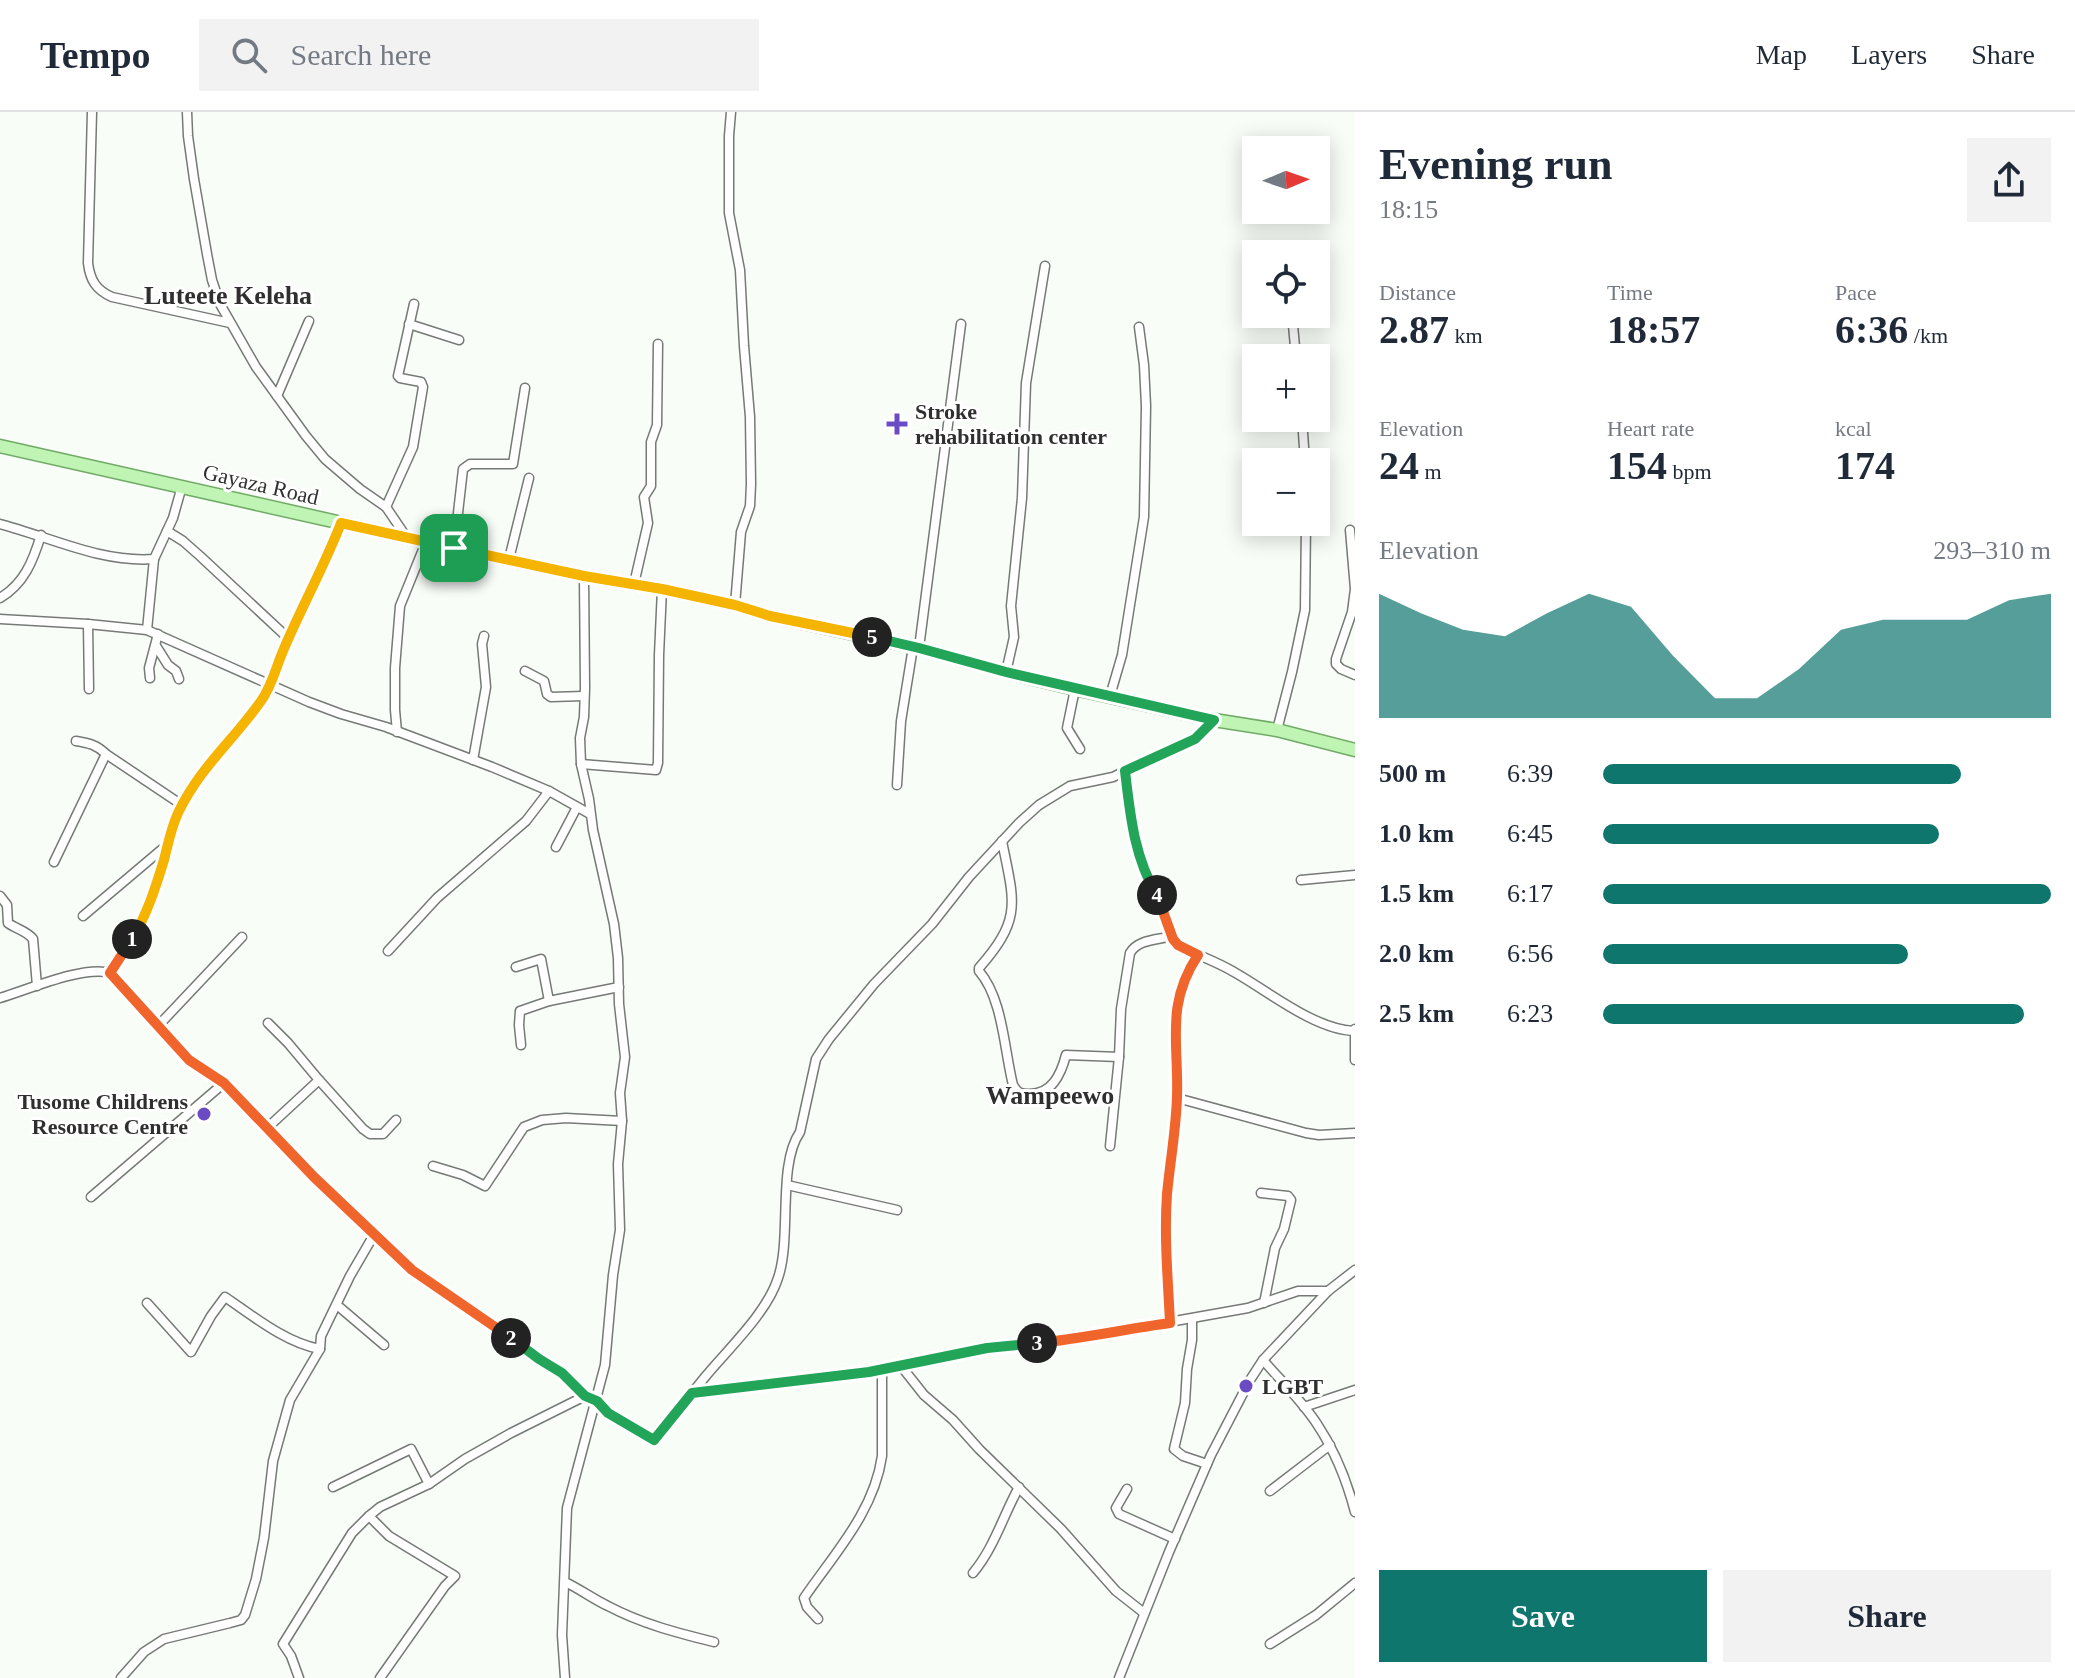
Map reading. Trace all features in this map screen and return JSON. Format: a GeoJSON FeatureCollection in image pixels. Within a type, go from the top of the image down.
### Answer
{"type":"FeatureCollection","features":[{"type":"Feature","properties":{"kind":"main road","name":"Gayaza Road"},"geometry":{"type":"LineString","coordinates":[[0,446],[407,538],[735,605],[770,616],[916,647],[1075,689],[1214,720],[1277,730],[1355,750]]}},
{"type":"Feature","properties":{"kind":"street"},"geometry":{"type":"LineString","coordinates":[[92,112],[88,263],[95,285],[112,297],[230,323]]}},
{"type":"Feature","properties":{"kind":"street"},"geometry":{"type":"LineString","coordinates":[[187,112],[194,179],[207,254],[220,304],[256,367],[325,459],[386,507],[407,538]]}},
{"type":"Feature","properties":{"kind":"street"},"geometry":{"type":"LineString","coordinates":[[731,112],[729,213],[740,270],[750,417],[751,484],[750,506],[741,532],[735,605]]}},
{"type":"Feature","properties":{"kind":"street"},"geometry":{"type":"LineString","coordinates":[[1006,672],[1014,637],[1011,606],[1022,498],[1026,383],[1045,266]]}},
{"type":"Feature","properties":{"kind":"street"},"geometry":{"type":"LineString","coordinates":[[386,507],[413,447],[423,387],[421,382],[398,376],[414,304]]}},
{"type":"Feature","properties":{"kind":"street"},"geometry":{"type":"LineString","coordinates":[[277,396],[309,321]]}},
{"type":"Feature","properties":{"kind":"street"},"geometry":{"type":"LineString","coordinates":[[409,324],[459,340]]}},
{"type":"Feature","properties":{"kind":"street"},"geometry":{"type":"LineString","coordinates":[[897,785],[901,721],[916,647],[961,324]]}},
{"type":"Feature","properties":{"kind":"street"},"geometry":{"type":"LineString","coordinates":[[1110,696],[1122,655],[1144,517],[1146,406],[1139,327]]}},
{"type":"Feature","properties":{"kind":"street"},"geometry":{"type":"LineString","coordinates":[[634,584],[648,523],[644,497],[651,486],[651,442],[657,425],[658,344]]}},
{"type":"Feature","properties":{"kind":"street"},"geometry":{"type":"LineString","coordinates":[[454,548],[463,469],[470,464],[513,463],[525,388]]}},
{"type":"Feature","properties":{"kind":"street"},"geometry":{"type":"LineString","coordinates":[[509,559],[529,478]]}},
{"type":"Feature","properties":{"kind":"street"},"geometry":{"type":"LineString","coordinates":[[147,630],[154,559],[173,518],[182,486]]}},
{"type":"Feature","properties":{"kind":"street"},"geometry":{"type":"LineString","coordinates":[[110,973],[137,930],[151,899],[171,830],[182,805],[199,775],[262,700],[270,686],[341,523]]}},
{"type":"Feature","properties":{"kind":"street"},"geometry":{"type":"LineString","coordinates":[[0,524],[107,556],[154,559]]}},
{"type":"Feature","properties":{"kind":"street"},"geometry":{"type":"LineString","coordinates":[[1350,530],[1355,589],[1352,612],[1336,664],[1355,675]]}},
{"type":"Feature","properties":{"kind":"street"},"geometry":{"type":"LineString","coordinates":[[167,531],[200,556],[289,639]]}},
{"type":"Feature","properties":{"kind":"street"},"geometry":{"type":"LineString","coordinates":[[0,598],[21,581],[34,559],[41,535]]}},
{"type":"Feature","properties":{"kind":"street"},"geometry":{"type":"LineString","coordinates":[[1277,730],[1305,610],[1306,536]]}},
{"type":"Feature","properties":{"kind":"street"},"geometry":{"type":"LineString","coordinates":[[397,732],[395,668],[400,606],[426,542]]}},
{"type":"Feature","properties":{"kind":"street"},"geometry":{"type":"LineString","coordinates":[[565,1678],[562,1635],[567,1508],[605,1365],[620,1230],[620,1093],[625,1057],[614,924],[581,764],[584,576]]}},
{"type":"Feature","properties":{"kind":"street"},"geometry":{"type":"LineString","coordinates":[[581,764],[656,770],[662,589]]}},
{"type":"Feature","properties":{"kind":"street"},"geometry":{"type":"LineString","coordinates":[[0,619],[147,630],[270,686],[341,714],[386,727],[549,791],[590,814]]}},
{"type":"Feature","properties":{"kind":"street"},"geometry":{"type":"LineString","coordinates":[[88,624],[89,689]]}},
{"type":"Feature","properties":{"kind":"street"},"geometry":{"type":"LineString","coordinates":[[150,678],[149,668],[158,634]]}},
{"type":"Feature","properties":{"kind":"street"},"geometry":{"type":"LineString","coordinates":[[473,760],[486,687],[484,636]]}},
{"type":"Feature","properties":{"kind":"street"},"geometry":{"type":"LineString","coordinates":[[156,646],[179,679]]}},
{"type":"Feature","properties":{"kind":"street"},"geometry":{"type":"LineString","coordinates":[[525,671],[544,681],[547,694],[551,697],[584,696]]}},
{"type":"Feature","properties":{"kind":"street"},"geometry":{"type":"LineString","coordinates":[[1075,689],[1067,728],[1080,749]]}},
{"type":"Feature","properties":{"kind":"street"},"geometry":{"type":"LineString","coordinates":[[0,998],[84,972],[103,970],[110,973],[189,1060],[224,1083],[314,1177],[412,1270],[562,1373],[608,1413],[654,1440],[749,1326],[776,1285],[782,1266],[791,1153],[800,1132],[816,1059],[829,1039],[874,984],[932,924],[969,877],[1039,805],[1070,786],[1113,777],[1195,739],[1214,720]]}},
{"type":"Feature","properties":{"kind":"street"},"geometry":{"type":"LineString","coordinates":[[76,741],[98,746],[182,805]]}},
{"type":"Feature","properties":{"kind":"street"},"geometry":{"type":"LineString","coordinates":[[54,862],[106,754]]}},
{"type":"Feature","properties":{"kind":"street"},"geometry":{"type":"LineString","coordinates":[[1125,771],[1132,827],[1147,879],[1160,900],[1164,918],[1178,945],[1234,972],[1319,1022],[1337,1029],[1355,1030],[1355,1060]]}},
{"type":"Feature","properties":{"kind":"street"},"geometry":{"type":"LineString","coordinates":[[388,951],[437,898],[526,821],[549,791]]}},
{"type":"Feature","properties":{"kind":"street"},"geometry":{"type":"LineString","coordinates":[[556,847],[577,807]]}},
{"type":"Feature","properties":{"kind":"street"},"geometry":{"type":"LineString","coordinates":[[1002,841],[1013,911],[1002,940],[979,971],[995,1000],[1013,1085],[1023,1094],[1040,1094],[1060,1076],[1066,1055],[1119,1057]]}},
{"type":"Feature","properties":{"kind":"street"},"geometry":{"type":"LineString","coordinates":[[83,916],[168,845]]}},
{"type":"Feature","properties":{"kind":"street"},"geometry":{"type":"LineString","coordinates":[[1301,880],[1355,875]]}},
{"type":"Feature","properties":{"kind":"street"},"geometry":{"type":"LineString","coordinates":[[0,896],[7,905],[8,923],[17,930],[29,933],[33,939],[37,986]]}},
{"type":"Feature","properties":{"kind":"street"},"geometry":{"type":"LineString","coordinates":[[1110,1146],[1121,1009],[1130,953],[1141,942],[1172,936]]}},
{"type":"Feature","properties":{"kind":"street"},"geometry":{"type":"LineString","coordinates":[[158,1026],[242,937]]}},
{"type":"Feature","properties":{"kind":"street"},"geometry":{"type":"LineString","coordinates":[[1170,1323],[1167,1207],[1177,1098],[1176,1012],[1185,978],[1198,955]]}},
{"type":"Feature","properties":{"kind":"street"},"geometry":{"type":"LineString","coordinates":[[516,967],[541,959],[549,1001]]}},
{"type":"Feature","properties":{"kind":"street"},"geometry":{"type":"LineString","coordinates":[[521,1045],[520,1011],[549,1001],[619,987]]}},
{"type":"Feature","properties":{"kind":"street"},"geometry":{"type":"LineString","coordinates":[[268,1023],[352,1118],[370,1134],[383,1134],[396,1120]]}},
{"type":"Feature","properties":{"kind":"street"},"geometry":{"type":"LineString","coordinates":[[266,1129],[319,1080]]}},
{"type":"Feature","properties":{"kind":"street"},"geometry":{"type":"LineString","coordinates":[[91,1197],[224,1083]]}},
{"type":"Feature","properties":{"kind":"street"},"geometry":{"type":"LineString","coordinates":[[1177,1098],[1306,1133],[1355,1133]]}},
{"type":"Feature","properties":{"kind":"street"},"geometry":{"type":"LineString","coordinates":[[433,1166],[485,1186],[524,1127],[542,1120],[566,1118],[622,1121]]}},
{"type":"Feature","properties":{"kind":"street"},"geometry":{"type":"LineString","coordinates":[[787,1185],[897,1210]]}},
{"type":"Feature","properties":{"kind":"street"},"geometry":{"type":"LineString","coordinates":[[1261,1193],[1288,1196],[1291,1200],[1284,1229],[1275,1248],[1264,1303]]}},
{"type":"Feature","properties":{"kind":"street"},"geometry":{"type":"LineString","coordinates":[[121,1678],[144,1652],[164,1639],[241,1620],[245,1615],[264,1538],[273,1461],[290,1400],[320,1349],[321,1336],[375,1233]]}},
{"type":"Feature","properties":{"kind":"street"},"geometry":{"type":"LineString","coordinates":[[1119,1678],[1207,1464],[1250,1380],[1263,1360],[1328,1291],[1355,1270]]}},
{"type":"Feature","properties":{"kind":"street"},"geometry":{"type":"LineString","coordinates":[[692,1393],[882,1369],[987,1348],[1068,1340],[1248,1308],[1298,1291],[1328,1291]]}},
{"type":"Feature","properties":{"kind":"street"},"geometry":{"type":"LineString","coordinates":[[147,1303],[191,1352],[225,1297],[304,1346],[320,1349]]}},
{"type":"Feature","properties":{"kind":"street"},"geometry":{"type":"LineString","coordinates":[[337,1305],[384,1345]]}},
{"type":"Feature","properties":{"kind":"street"},"geometry":{"type":"LineString","coordinates":[[1192,1319],[1185,1403],[1174,1449],[1183,1456],[1207,1464]]}},
{"type":"Feature","properties":{"kind":"street"},"geometry":{"type":"LineString","coordinates":[[1263,1360],[1316,1422],[1330,1445],[1342,1470],[1355,1512]]}},
{"type":"Feature","properties":{"kind":"street"},"geometry":{"type":"LineString","coordinates":[[901,1366],[924,1395],[1019,1487],[1116,1591],[1144,1613]]}},
{"type":"Feature","properties":{"kind":"street"},"geometry":{"type":"LineString","coordinates":[[818,1619],[807,1607],[804,1598],[858,1520],[880,1470],[882,1369]]}},
{"type":"Feature","properties":{"kind":"street"},"geometry":{"type":"LineString","coordinates":[[1304,1407],[1355,1390]]}},
{"type":"Feature","properties":{"kind":"street"},"geometry":{"type":"LineString","coordinates":[[299,1678],[283,1644],[352,1533],[369,1516],[380,1507],[429,1484],[476,1453],[585,1396]]}},
{"type":"Feature","properties":{"kind":"street"},"geometry":{"type":"LineString","coordinates":[[1270,1491],[1330,1445]]}},
{"type":"Feature","properties":{"kind":"street"},"geometry":{"type":"LineString","coordinates":[[333,1487],[411,1449],[429,1484]]}},
{"type":"Feature","properties":{"kind":"street"},"geometry":{"type":"LineString","coordinates":[[973,1573],[993,1544],[1019,1487]]}},
{"type":"Feature","properties":{"kind":"street"},"geometry":{"type":"LineString","coordinates":[[1127,1489],[1116,1508],[1119,1514],[1175,1539]]}},
{"type":"Feature","properties":{"kind":"street"},"geometry":{"type":"LineString","coordinates":[[369,1516],[389,1536],[455,1576],[380,1678]]}},
{"type":"Feature","properties":{"kind":"street"},"geometry":{"type":"LineString","coordinates":[[565,1582],[607,1606],[650,1625],[714,1642]]}},
{"type":"Feature","properties":{"kind":"street"},"geometry":{"type":"LineString","coordinates":[[1270,1644],[1316,1615],[1355,1583]]}},
{"type":"Feature","properties":{"kind":"place","name":"Stroke rehabilitation center"},"geometry":{"type":"Point","coordinates":[897,424]}},
{"type":"Feature","properties":{"kind":"place","name":"Tusome Childrens Resource Centre"},"geometry":{"type":"Point","coordinates":[204,1114]}},
{"type":"Feature","properties":{"kind":"place","name":"LGBT"},"geometry":{"type":"Point","coordinates":[1246,1386]}},
{"type":"Feature","properties":{"kind":"district","name":"Luteete Keleha"},"geometry":{"type":"Point","coordinates":[228,295]}},
{"type":"Feature","properties":{"kind":"district","name":"Wampeewo"},"geometry":{"type":"Point","coordinates":[1050,1095]}},
{"type":"Feature","properties":{"kind":"route"},"geometry":{"type":"LineString","coordinates":[[341,523],[454,548],[735,605],[770,616],[830,627],[1075,689],[1214,720],[1195,739],[1125,771],[1132,827],[1147,879],[1160,900],[1173,939],[1198,955],[1185,978],[1176,1012],[1177,1098],[1167,1194],[1170,1323],[1068,1340],[987,1348],[869,1372],[692,1393],[654,1440],[608,1413],[562,1373],[412,1270],[314,1177],[224,1083],[189,1060],[110,973],[137,930],[151,899],[178,814],[199,775],[262,700],[270,686],[341,523]]}}]}
